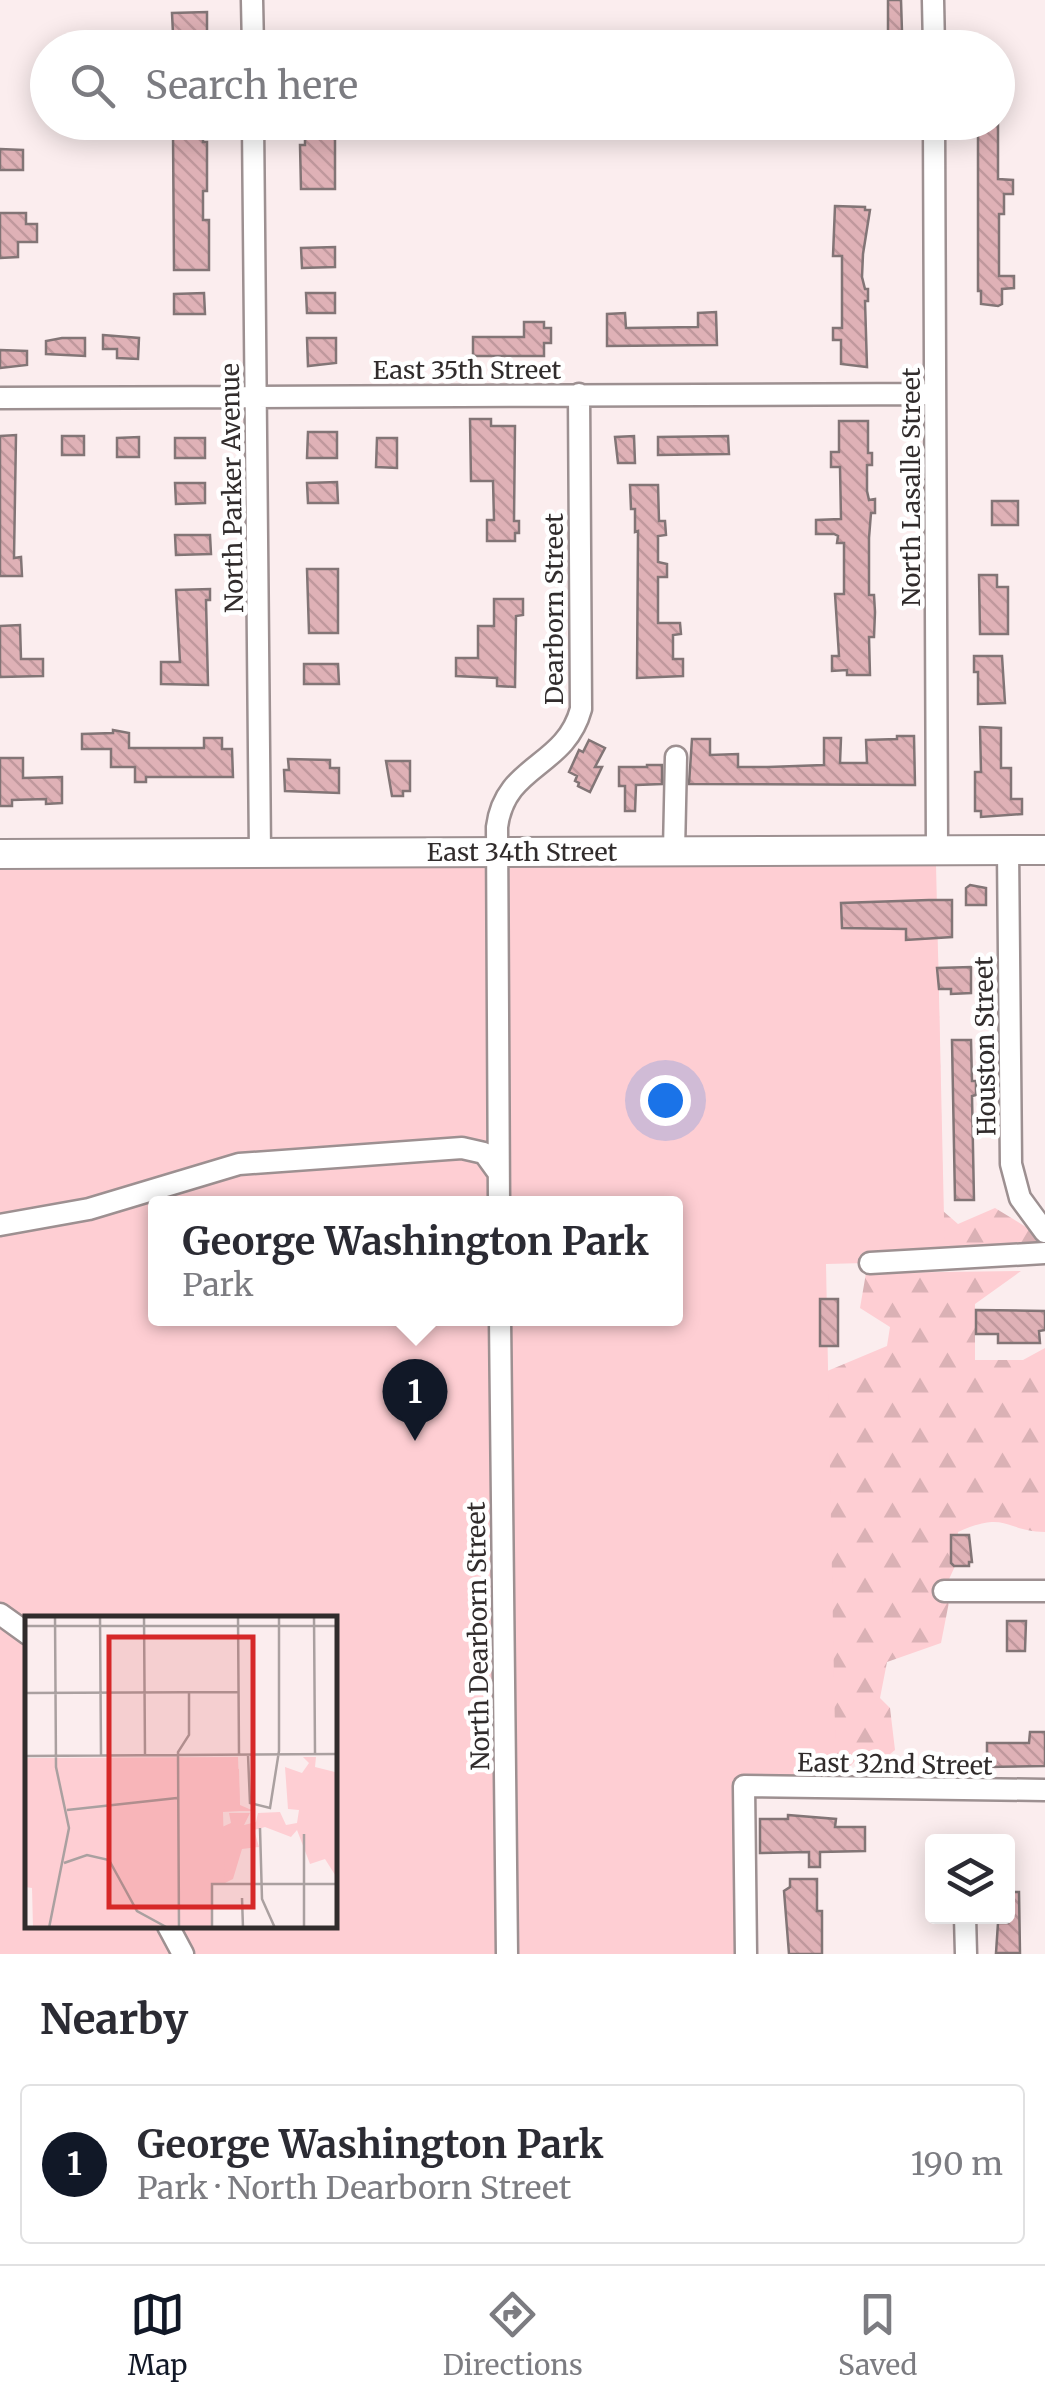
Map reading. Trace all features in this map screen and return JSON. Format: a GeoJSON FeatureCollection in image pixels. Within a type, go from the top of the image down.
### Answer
{"type":"FeatureCollection","features":[{"type":"Feature","properties":{"kind":"main road","name":"East 34th Street"},"geometry":{"type":"LineString","coordinates":[[0,854],[1045,850]]}},
{"type":"Feature","properties":{"kind":"street"},"geometry":{"type":"LineString","coordinates":[[252,0],[253,30]]}},
{"type":"Feature","properties":{"kind":"street"},"geometry":{"type":"LineString","coordinates":[[934,0],[934,30]]}},
{"type":"Feature","properties":{"kind":"street","name":"North Parker Avenue"},"geometry":{"type":"LineString","coordinates":[[254,140],[260,853]]}},
{"type":"Feature","properties":{"kind":"street","name":"North Lasalle Street"},"geometry":{"type":"LineString","coordinates":[[934,140],[937,850]]}},
{"type":"Feature","properties":{"kind":"street","name":"Dearborn Street"},"geometry":{"type":"LineString","coordinates":[[497,852],[498,820],[507,794],[520,778],[566,743],[581,709],[578,394]]}},
{"type":"Feature","properties":{"kind":"street","name":"East 35th Street"},"geometry":{"type":"LineString","coordinates":[[0,398],[935,394]]}},
{"type":"Feature","properties":{"kind":"street"},"geometry":{"type":"LineString","coordinates":[[674,851],[676,757]]}},
{"type":"Feature","properties":{"kind":"street","name":"Houston Street"},"geometry":{"type":"LineString","coordinates":[[1008,850],[1011,1164],[1020,1198],[1045,1232]]}},
{"type":"Feature","properties":{"kind":"street"},"geometry":{"type":"LineString","coordinates":[[497,852],[499,1196]]}},
{"type":"Feature","properties":{"kind":"street"},"geometry":{"type":"LineString","coordinates":[[0,1225],[88,1209],[239,1164],[462,1148],[484,1153],[497,1171]]}},
{"type":"Feature","properties":{"kind":"street"},"geometry":{"type":"LineString","coordinates":[[870,1263],[1045,1253]]}},
{"type":"Feature","properties":{"kind":"street","name":"North Dearborn Street"},"geometry":{"type":"LineString","coordinates":[[500,1326],[506,1954]]}},
{"type":"Feature","properties":{"kind":"street"},"geometry":{"type":"LineString","coordinates":[[944,1590],[1045,1591]]}},
{"type":"Feature","properties":{"kind":"street"},"geometry":{"type":"LineString","coordinates":[[0,1614],[25,1632]]}},
{"type":"Feature","properties":{"kind":"street","name":"East 32nd Street"},"geometry":{"type":"LineString","coordinates":[[746,1954],[744,1786],[1045,1790]]}},
{"type":"Feature","properties":{"kind":"street"},"geometry":{"type":"LineString","coordinates":[[965,1924],[966,1954]]}},
{"type":"Feature","properties":{"kind":"street"},"geometry":{"type":"LineString","coordinates":[[170,1929],[183,1954]]}},
{"type":"Feature","properties":{"kind":"green space"},"geometry":{"type":"Polygon","coordinates":[[[936,864],[945,1261],[826,1264],[836,1781],[735,1779],[735,1954],[0,1954],[0,870],[936,864]]]}},
{"type":"Feature","properties":{"kind":"green space"},"geometry":{"type":"Polygon","coordinates":[[[938,956],[943,1211],[958,1224],[995,1208],[1026,1227],[1045,1251],[821,1258],[813,1377],[887,1346],[890,1327],[860,1308],[866,1273],[1021,1271],[975,1304],[975,1360],[1023,1360],[1045,1348],[1045,1532],[996,1522],[958,1532],[956,1564],[944,1590],[949,1602],[941,1643],[887,1662],[880,1698],[890,1708],[895,1750],[879,1763],[856,1760],[836,1781],[678,1326],[683,1326],[683,1196],[938,956]]]}},
{"type":"Feature","properties":{"kind":"building"},"geometry":{"type":"Polygon","coordinates":[[[888,0],[901,0],[902,30],[888,30],[888,0]]]}},
{"type":"Feature","properties":{"kind":"building"},"geometry":{"type":"Polygon","coordinates":[[[207,12],[207,30],[173,30],[172,13],[207,12]]]}},
{"type":"Feature","properties":{"kind":"building"},"geometry":{"type":"Polygon","coordinates":[[[173,140],[203,140],[207,142],[203,220],[209,220],[209,270],[174,270],[173,140]]]}},
{"type":"Feature","properties":{"kind":"building"},"geometry":{"type":"Polygon","coordinates":[[[305,140],[335,140],[335,189],[301,189],[300,145],[305,145],[305,140]]]}},
{"type":"Feature","properties":{"kind":"building"},"geometry":{"type":"Polygon","coordinates":[[[978,140],[998,140],[998,179],[1013,180],[1013,194],[1004,194],[1004,214],[999,214],[999,276],[1014,276],[1014,288],[1002,289],[1002,304],[998,306],[981,304],[978,140]]]}},
{"type":"Feature","properties":{"kind":"building"},"geometry":{"type":"Polygon","coordinates":[[[0,149],[23,150],[23,170],[0,170],[0,149]]]}},
{"type":"Feature","properties":{"kind":"building"},"geometry":{"type":"Polygon","coordinates":[[[835,206],[870,210],[862,277],[868,289],[867,367],[841,364],[841,340],[833,340],[833,328],[842,328],[842,256],[833,256],[835,206]]]}},
{"type":"Feature","properties":{"kind":"building"},"geometry":{"type":"Polygon","coordinates":[[[0,213],[26,213],[26,224],[37,224],[37,242],[18,242],[18,257],[0,258],[0,213]]]}},
{"type":"Feature","properties":{"kind":"building"},"geometry":{"type":"Polygon","coordinates":[[[335,247],[335,267],[302,268],[301,248],[335,247]]]}},
{"type":"Feature","properties":{"kind":"building"},"geometry":{"type":"Polygon","coordinates":[[[204,293],[205,314],[174,314],[174,294],[204,293]]]}},
{"type":"Feature","properties":{"kind":"building"},"geometry":{"type":"Polygon","coordinates":[[[306,293],[335,293],[335,313],[307,313],[306,293]]]}},
{"type":"Feature","properties":{"kind":"building"},"geometry":{"type":"Polygon","coordinates":[[[716,312],[717,345],[607,346],[607,314],[625,313],[626,328],[698,327],[698,313],[716,312]]]}},
{"type":"Feature","properties":{"kind":"building"},"geometry":{"type":"Polygon","coordinates":[[[524,322],[544,322],[544,328],[551,328],[551,343],[544,343],[544,356],[473,356],[473,337],[524,337],[524,322]]]}},
{"type":"Feature","properties":{"kind":"building"},"geometry":{"type":"Polygon","coordinates":[[[103,335],[139,338],[138,359],[117,358],[117,349],[103,349],[103,335]]]}},
{"type":"Feature","properties":{"kind":"building"},"geometry":{"type":"Polygon","coordinates":[[[85,338],[85,356],[46,354],[46,341],[85,338]]]}},
{"type":"Feature","properties":{"kind":"building"},"geometry":{"type":"Polygon","coordinates":[[[307,338],[336,338],[336,363],[308,366],[307,338]]]}},
{"type":"Feature","properties":{"kind":"building"},"geometry":{"type":"Polygon","coordinates":[[[0,350],[27,351],[27,365],[0,368],[0,350]]]}},
{"type":"Feature","properties":{"kind":"building"},"geometry":{"type":"Polygon","coordinates":[[[470,419],[491,419],[491,426],[515,426],[514,521],[519,521],[519,533],[515,533],[515,541],[487,541],[487,520],[494,520],[493,481],[471,481],[470,419]]]}},
{"type":"Feature","properties":{"kind":"building"},"geometry":{"type":"Polygon","coordinates":[[[839,421],[868,421],[868,453],[872,453],[872,465],[867,465],[869,500],[875,499],[869,538],[869,595],[874,595],[875,612],[874,637],[869,637],[870,675],[832,671],[832,656],[839,656],[835,594],[844,594],[844,543],[837,543],[838,536],[834,534],[816,534],[816,520],[841,519],[840,467],[831,467],[831,452],[839,452],[839,421]]]}},
{"type":"Feature","properties":{"kind":"building"},"geometry":{"type":"Polygon","coordinates":[[[308,432],[337,432],[337,458],[307,458],[308,432]]]}},
{"type":"Feature","properties":{"kind":"building"},"geometry":{"type":"Polygon","coordinates":[[[16,435],[14,558],[21,557],[22,576],[0,576],[0,436],[16,435]]]}},
{"type":"Feature","properties":{"kind":"building"},"geometry":{"type":"Polygon","coordinates":[[[62,436],[84,436],[84,455],[62,455],[62,436]]]}},
{"type":"Feature","properties":{"kind":"building"},"geometry":{"type":"Polygon","coordinates":[[[634,436],[635,463],[618,463],[615,437],[634,436]]]}},
{"type":"Feature","properties":{"kind":"building"},"geometry":{"type":"Polygon","coordinates":[[[728,436],[729,454],[658,455],[658,437],[728,436]]]}},
{"type":"Feature","properties":{"kind":"building"},"geometry":{"type":"Polygon","coordinates":[[[139,437],[139,457],[117,457],[117,438],[139,437]]]}},
{"type":"Feature","properties":{"kind":"building"},"geometry":{"type":"Polygon","coordinates":[[[175,438],[205,438],[205,458],[175,458],[175,438]]]}},
{"type":"Feature","properties":{"kind":"building"},"geometry":{"type":"Polygon","coordinates":[[[377,438],[397,438],[397,468],[376,467],[377,438]]]}},
{"type":"Feature","properties":{"kind":"building"},"geometry":{"type":"Polygon","coordinates":[[[337,482],[338,503],[308,503],[307,483],[337,482]]]}},
{"type":"Feature","properties":{"kind":"building"},"geometry":{"type":"Polygon","coordinates":[[[175,483],[205,483],[205,503],[176,504],[175,483]]]}},
{"type":"Feature","properties":{"kind":"building"},"geometry":{"type":"Polygon","coordinates":[[[630,485],[658,485],[659,521],[665,521],[666,535],[658,536],[658,562],[667,564],[667,577],[658,577],[658,623],[680,623],[681,634],[673,635],[673,659],[683,659],[683,676],[637,678],[638,531],[635,532],[630,485]]]}},
{"type":"Feature","properties":{"kind":"building"},"geometry":{"type":"Polygon","coordinates":[[[992,501],[1018,501],[1018,525],[992,525],[992,501]]]}},
{"type":"Feature","properties":{"kind":"building"},"geometry":{"type":"Polygon","coordinates":[[[175,535],[210,535],[211,554],[176,555],[175,535]]]}},
{"type":"Feature","properties":{"kind":"building"},"geometry":{"type":"Polygon","coordinates":[[[307,569],[338,569],[338,633],[309,633],[307,569]]]}},
{"type":"Feature","properties":{"kind":"building"},"geometry":{"type":"Polygon","coordinates":[[[979,575],[997,575],[997,587],[1008,587],[1008,634],[980,634],[979,575]]]}},
{"type":"Feature","properties":{"kind":"building"},"geometry":{"type":"Polygon","coordinates":[[[210,589],[210,600],[206,600],[208,685],[161,684],[161,662],[180,662],[176,590],[210,589]]]}},
{"type":"Feature","properties":{"kind":"building"},"geometry":{"type":"Polygon","coordinates":[[[494,599],[523,599],[523,615],[516,616],[515,687],[497,686],[497,678],[456,676],[456,658],[478,658],[478,626],[494,626],[494,599]]]}},
{"type":"Feature","properties":{"kind":"building"},"geometry":{"type":"Polygon","coordinates":[[[20,625],[21,659],[43,659],[43,676],[0,677],[0,626],[20,625]]]}},
{"type":"Feature","properties":{"kind":"building"},"geometry":{"type":"Polygon","coordinates":[[[974,656],[1002,656],[1005,703],[978,704],[974,656]]]}},
{"type":"Feature","properties":{"kind":"building"},"geometry":{"type":"Polygon","coordinates":[[[304,664],[338,664],[339,684],[304,684],[304,664]]]}},
{"type":"Feature","properties":{"kind":"building"},"geometry":{"type":"Polygon","coordinates":[[[980,727],[1001,728],[1001,768],[1011,768],[1011,799],[1022,799],[1022,814],[981,817],[981,811],[975,811],[975,772],[981,772],[980,727]]]}},
{"type":"Feature","properties":{"kind":"building"},"geometry":{"type":"Polygon","coordinates":[[[113,730],[129,733],[129,748],[204,748],[204,738],[222,738],[222,749],[232,749],[233,777],[146,777],[146,782],[135,782],[135,767],[111,767],[111,749],[82,749],[82,734],[113,730]]]}},
{"type":"Feature","properties":{"kind":"building"},"geometry":{"type":"Polygon","coordinates":[[[914,736],[915,785],[689,784],[692,739],[710,739],[710,755],[738,754],[738,767],[768,767],[824,765],[824,738],[841,738],[840,763],[867,763],[866,740],[914,736]]]}},
{"type":"Feature","properties":{"kind":"building"},"geometry":{"type":"Polygon","coordinates":[[[589,740],[605,748],[595,767],[602,767],[590,792],[578,786],[577,776],[569,772],[579,750],[583,752],[589,740]]]}},
{"type":"Feature","properties":{"kind":"building"},"geometry":{"type":"Polygon","coordinates":[[[0,758],[23,758],[23,778],[62,777],[62,803],[46,804],[46,799],[12,800],[12,806],[0,806],[0,758]]]}},
{"type":"Feature","properties":{"kind":"building"},"geometry":{"type":"Polygon","coordinates":[[[288,759],[330,760],[330,768],[339,768],[339,793],[285,791],[288,759]]]}},
{"type":"Feature","properties":{"kind":"building"},"geometry":{"type":"Polygon","coordinates":[[[386,761],[410,761],[410,791],[403,791],[403,796],[392,796],[386,761]]]}},
{"type":"Feature","properties":{"kind":"building"},"geometry":{"type":"Polygon","coordinates":[[[662,765],[662,784],[636,785],[635,811],[625,811],[625,786],[619,786],[619,767],[662,765]]]}},
{"type":"Feature","properties":{"kind":"building"},"geometry":{"type":"Polygon","coordinates":[[[966,888],[986,888],[986,905],[966,905],[966,888]]]}},
{"type":"Feature","properties":{"kind":"building"},"geometry":{"type":"Polygon","coordinates":[[[952,900],[952,937],[906,940],[906,929],[842,928],[841,903],[952,900]]]}},
{"type":"Feature","properties":{"kind":"building"},"geometry":{"type":"Polygon","coordinates":[[[971,967],[971,993],[951,994],[951,989],[939,989],[937,968],[971,967]]]}},
{"type":"Feature","properties":{"kind":"building"},"geometry":{"type":"Polygon","coordinates":[[[952,1040],[971,1040],[972,1081],[976,1081],[976,1095],[972,1096],[974,1200],[955,1200],[952,1040]]]}},
{"type":"Feature","properties":{"kind":"building"},"geometry":{"type":"Polygon","coordinates":[[[820,1299],[838,1299],[838,1346],[820,1346],[820,1299]]]}},
{"type":"Feature","properties":{"kind":"building"},"geometry":{"type":"Polygon","coordinates":[[[976,1310],[1045,1311],[1040,1343],[998,1343],[998,1334],[976,1334],[976,1310]]]}},
{"type":"Feature","properties":{"kind":"building"},"geometry":{"type":"Polygon","coordinates":[[[951,1535],[969,1535],[969,1566],[951,1563],[951,1535]]]}},
{"type":"Feature","properties":{"kind":"building"},"geometry":{"type":"Polygon","coordinates":[[[1007,1621],[1026,1621],[1025,1651],[1007,1651],[1007,1621]]]}},
{"type":"Feature","properties":{"kind":"building"},"geometry":{"type":"Polygon","coordinates":[[[1030,1732],[1045,1732],[1045,1766],[987,1767],[987,1743],[1029,1743],[1030,1732]]]}},
{"type":"Feature","properties":{"kind":"building"},"geometry":{"type":"Polygon","coordinates":[[[788,1815],[836,1819],[835,1827],[865,1827],[865,1851],[820,1852],[820,1867],[809,1867],[809,1852],[760,1853],[760,1819],[788,1819],[788,1815]]]}},
{"type":"Feature","properties":{"kind":"building"},"geometry":{"type":"Polygon","coordinates":[[[790,1879],[817,1879],[822,1954],[789,1954],[784,1891],[790,1887],[790,1879]]]}},
{"type":"Feature","properties":{"kind":"building"},"geometry":{"type":"Polygon","coordinates":[[[1015,1892],[1019,1892],[1020,1953],[996,1953],[998,1924],[1015,1924],[1015,1892]]]}},
{"type":"Feature","properties":{"kind":"place","name":"George Washington Park"},"geometry":{"type":"Point","coordinates":[415,1441]}}]}
